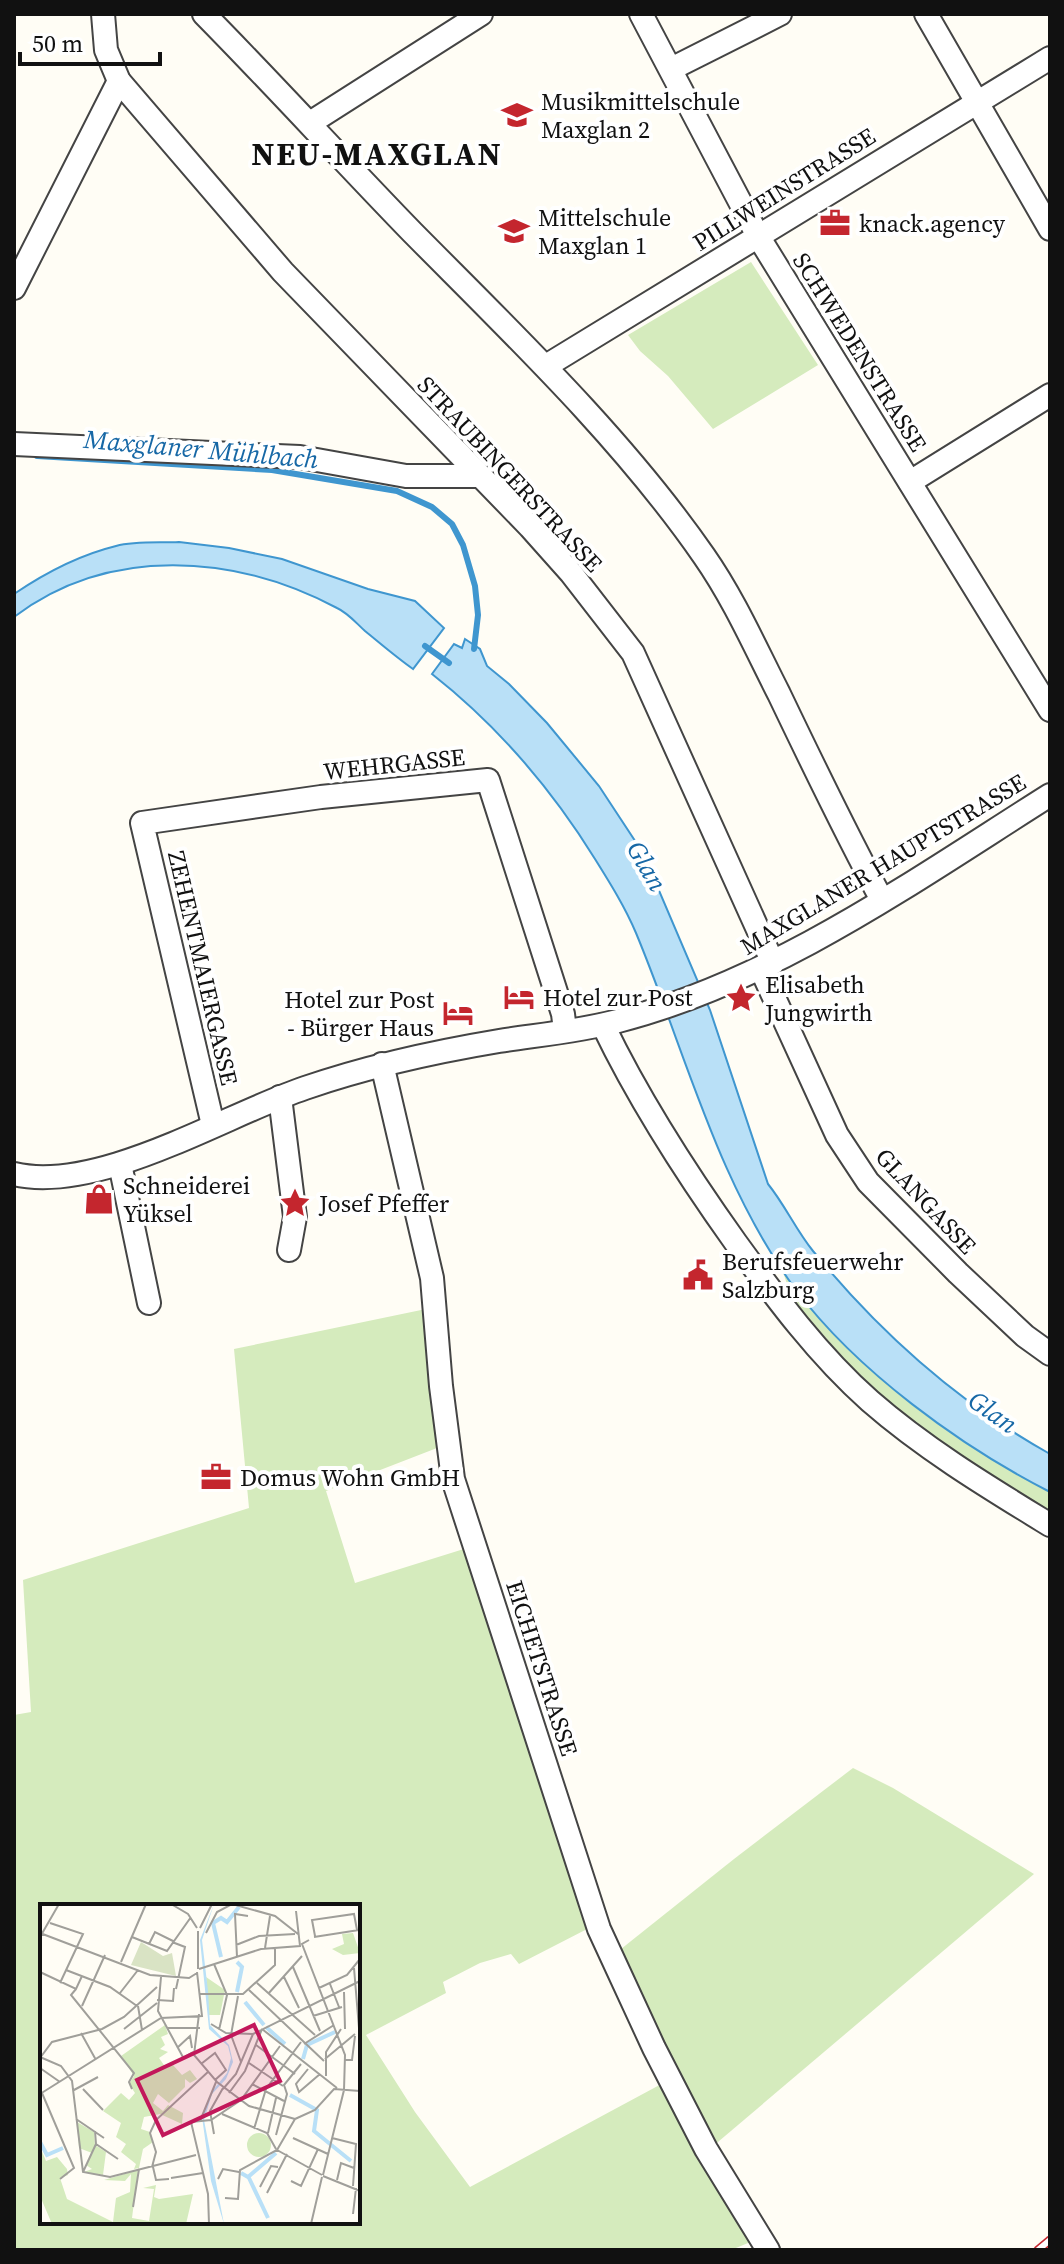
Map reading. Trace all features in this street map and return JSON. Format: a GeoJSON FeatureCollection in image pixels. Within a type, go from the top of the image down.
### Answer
{"type":"FeatureCollection","features":[{"type":"Feature","properties":{"kind":"street"},"geometry":{"type":"LineString","coordinates":[[14,288],[22,250],[119,81],[106,50],[103,14]]}},
{"type":"Feature","properties":{"kind":"street"},"geometry":{"type":"LineString","coordinates":[[204,14],[546,366],[656,492],[705,556],[735,605],[882,900]]}},
{"type":"Feature","properties":{"kind":"street"},"geometry":{"type":"LineString","coordinates":[[310,123],[481,14]]}},
{"type":"Feature","properties":{"kind":"street","name":"SCHWEDENSTRASSE"},"geometry":{"type":"LineString","coordinates":[[641,14],[758,236],[1050,710]]}},
{"type":"Feature","properties":{"kind":"street"},"geometry":{"type":"LineString","coordinates":[[671,69],[780,14]]}},
{"type":"Feature","properties":{"kind":"street"},"geometry":{"type":"LineString","coordinates":[[926,14],[1050,229]]}},
{"type":"Feature","properties":{"kind":"street","name":"PILLWEINSTRASSE"},"geometry":{"type":"LineString","coordinates":[[546,366],[1050,58]]}},
{"type":"Feature","properties":{"kind":"street","name":"STRAUBINGERSTRASSE"},"geometry":{"type":"LineString","coordinates":[[119,81],[283,272],[530,527],[571,573],[633,653],[767,966]]}},
{"type":"Feature","properties":{"kind":"street"},"geometry":{"type":"LineString","coordinates":[[910,482],[1050,395]]}},
{"type":"Feature","properties":{"kind":"street"},"geometry":{"type":"LineString","coordinates":[[14,444],[300,457],[406,476],[479,476]]}},
{"type":"Feature","properties":{"kind":"street","name":"WEHRGASSE"},"geometry":{"type":"LineString","coordinates":[[142,823],[321,797],[488,780],[563,1014],[565,1030]]}},
{"type":"Feature","properties":{"kind":"street","name":"MAXGLANER HAUPTSTRASSE"},"geometry":{"type":"LineString","coordinates":[[14,1174],[74,1175],[120,1164],[280,1097],[382,1064],[603,1025],[707,991],[767,966],[882,900],[1050,795]]}},
{"type":"Feature","properties":{"kind":"street","name":"ZEHENTMAIERGASSE"},"geometry":{"type":"LineString","coordinates":[[142,823],[213,1125]]}},
{"type":"Feature","properties":{"kind":"street","name":"GLANGASSE"},"geometry":{"type":"LineString","coordinates":[[767,966],[837,1135],[868,1182],[931,1248],[1025,1336],[1050,1354]]}},
{"type":"Feature","properties":{"kind":"street"},"geometry":{"type":"LineString","coordinates":[[603,1025],[681,1165],[768,1287],[812,1341],[843,1375],[898,1424],[961,1470],[1050,1525]]}},
{"type":"Feature","properties":{"kind":"street","name":"EICHETSTRASSE"},"geometry":{"type":"LineString","coordinates":[[382,1064],[432,1278],[453,1479],[594,1914],[654,2048],[700,2136],[768,2250]]}},
{"type":"Feature","properties":{"kind":"street"},"geometry":{"type":"LineString","coordinates":[[280,1097],[295,1217],[289,1250]]}},
{"type":"Feature","properties":{"kind":"street"},"geometry":{"type":"LineString","coordinates":[[120,1164],[149,1303]]}},
{"type":"Feature","properties":{"kind":"green space"},"geometry":{"type":"Polygon","coordinates":[[[751,262],[818,365],[713,429],[628,335],[751,262]]]}},
{"type":"Feature","properties":{"kind":"green space"},"geometry":{"type":"Polygon","coordinates":[[[782,1269],[837,1337],[902,1397],[974,1449],[1050,1492],[1050,1513],[932,1439],[878,1392],[792,1299],[782,1269]]]}},
{"type":"Feature","properties":{"kind":"green space"},"geometry":{"type":"Polygon","coordinates":[[[426,1309],[437,1448],[326,1491],[355,1583],[467,1548],[591,1927],[519,1964],[511,1954],[480,1963],[443,1982],[446,1993],[366,2035],[415,2112],[470,2187],[667,2081],[753,2241],[731,2250],[14,2250],[14,1715],[31,1712],[23,1580],[249,1508],[234,1349],[426,1309]]]}},
{"type":"Feature","properties":{"kind":"green space"},"geometry":{"type":"Polygon","coordinates":[[[853,1768],[893,1788],[1034,1874],[712,2147],[616,1953],[853,1768]]]}},
{"type":"Feature","properties":{"kind":"water"},"geometry":{"type":"Polygon","coordinates":[[[179,542],[282,559],[368,589],[415,601],[444,628],[413,669],[345,613],[298,590],[257,576],[215,568],[173,565],[131,568],[90,578],[51,594],[14,617],[14,594],[76,560],[123,544],[179,542]]]}},
{"type":"Feature","properties":{"kind":"water"},"geometry":{"type":"Polygon","coordinates":[[[465,639],[480,649],[487,666],[547,723],[599,786],[643,853],[710,1010],[768,1184],[807,1243],[865,1310],[922,1364],[983,1412],[1050,1454],[1050,1492],[981,1452],[912,1404],[849,1349],[796,1290],[768,1249],[724,1162],[636,933],[612,886],[560,807],[522,759],[479,715],[432,674],[454,644],[462,648],[465,639]]]}},
{"type":"Feature","properties":{"kind":"waterway","name":"Maxglaner Mühlbach"},"geometry":{"type":"LineString","coordinates":[[37,456],[272,470],[397,491],[432,507],[452,524],[463,545],[475,586],[478,615],[474,649]]}},
{"type":"Feature","properties":{"kind":"waterway","name":"Glan"},"geometry":{"type":"LineString","coordinates":[[425,646],[449,663]]}},
{"type":"Feature","properties":{"kind":"railway"},"geometry":{"type":"LineString","coordinates":[[1038,2250],[1050,2240]]}},
{"type":"Feature","properties":{"kind":"place","name":"Musikmittelschule Maxglan 2"},"geometry":{"type":"Point","coordinates":[517,115]}},
{"type":"Feature","properties":{"kind":"place","name":"knack.agency"},"geometry":{"type":"Point","coordinates":[835,223]}},
{"type":"Feature","properties":{"kind":"place","name":"Mittelschule Maxglan 1"},"geometry":{"type":"Point","coordinates":[514,231]}},
{"type":"Feature","properties":{"kind":"place","name":"Hotel zur Post"},"geometry":{"type":"Point","coordinates":[519,997]}},
{"type":"Feature","properties":{"kind":"place","name":"Elisabeth Jungwirth"},"geometry":{"type":"Point","coordinates":[741,998]}},
{"type":"Feature","properties":{"kind":"place","name":"Hotel zur Post - Bürger Haus"},"geometry":{"type":"Point","coordinates":[458,1013]}},
{"type":"Feature","properties":{"kind":"place","name":"Schneiderei Yüksel"},"geometry":{"type":"Point","coordinates":[99,1199]}},
{"type":"Feature","properties":{"kind":"place","name":"Josef Pfeffer"},"geometry":{"type":"Point","coordinates":[295,1203]}},
{"type":"Feature","properties":{"kind":"place","name":"Berufsfeuerwehr Salzburg"},"geometry":{"type":"Point","coordinates":[698,1275]}},
{"type":"Feature","properties":{"kind":"place","name":"Domus Wohn GmbH"},"geometry":{"type":"Point","coordinates":[216,1477]}},
{"type":"Feature","properties":{"kind":"district","name":"NEU-MAXGLAN"},"geometry":{"type":"Point","coordinates":[377,154]}}]}
